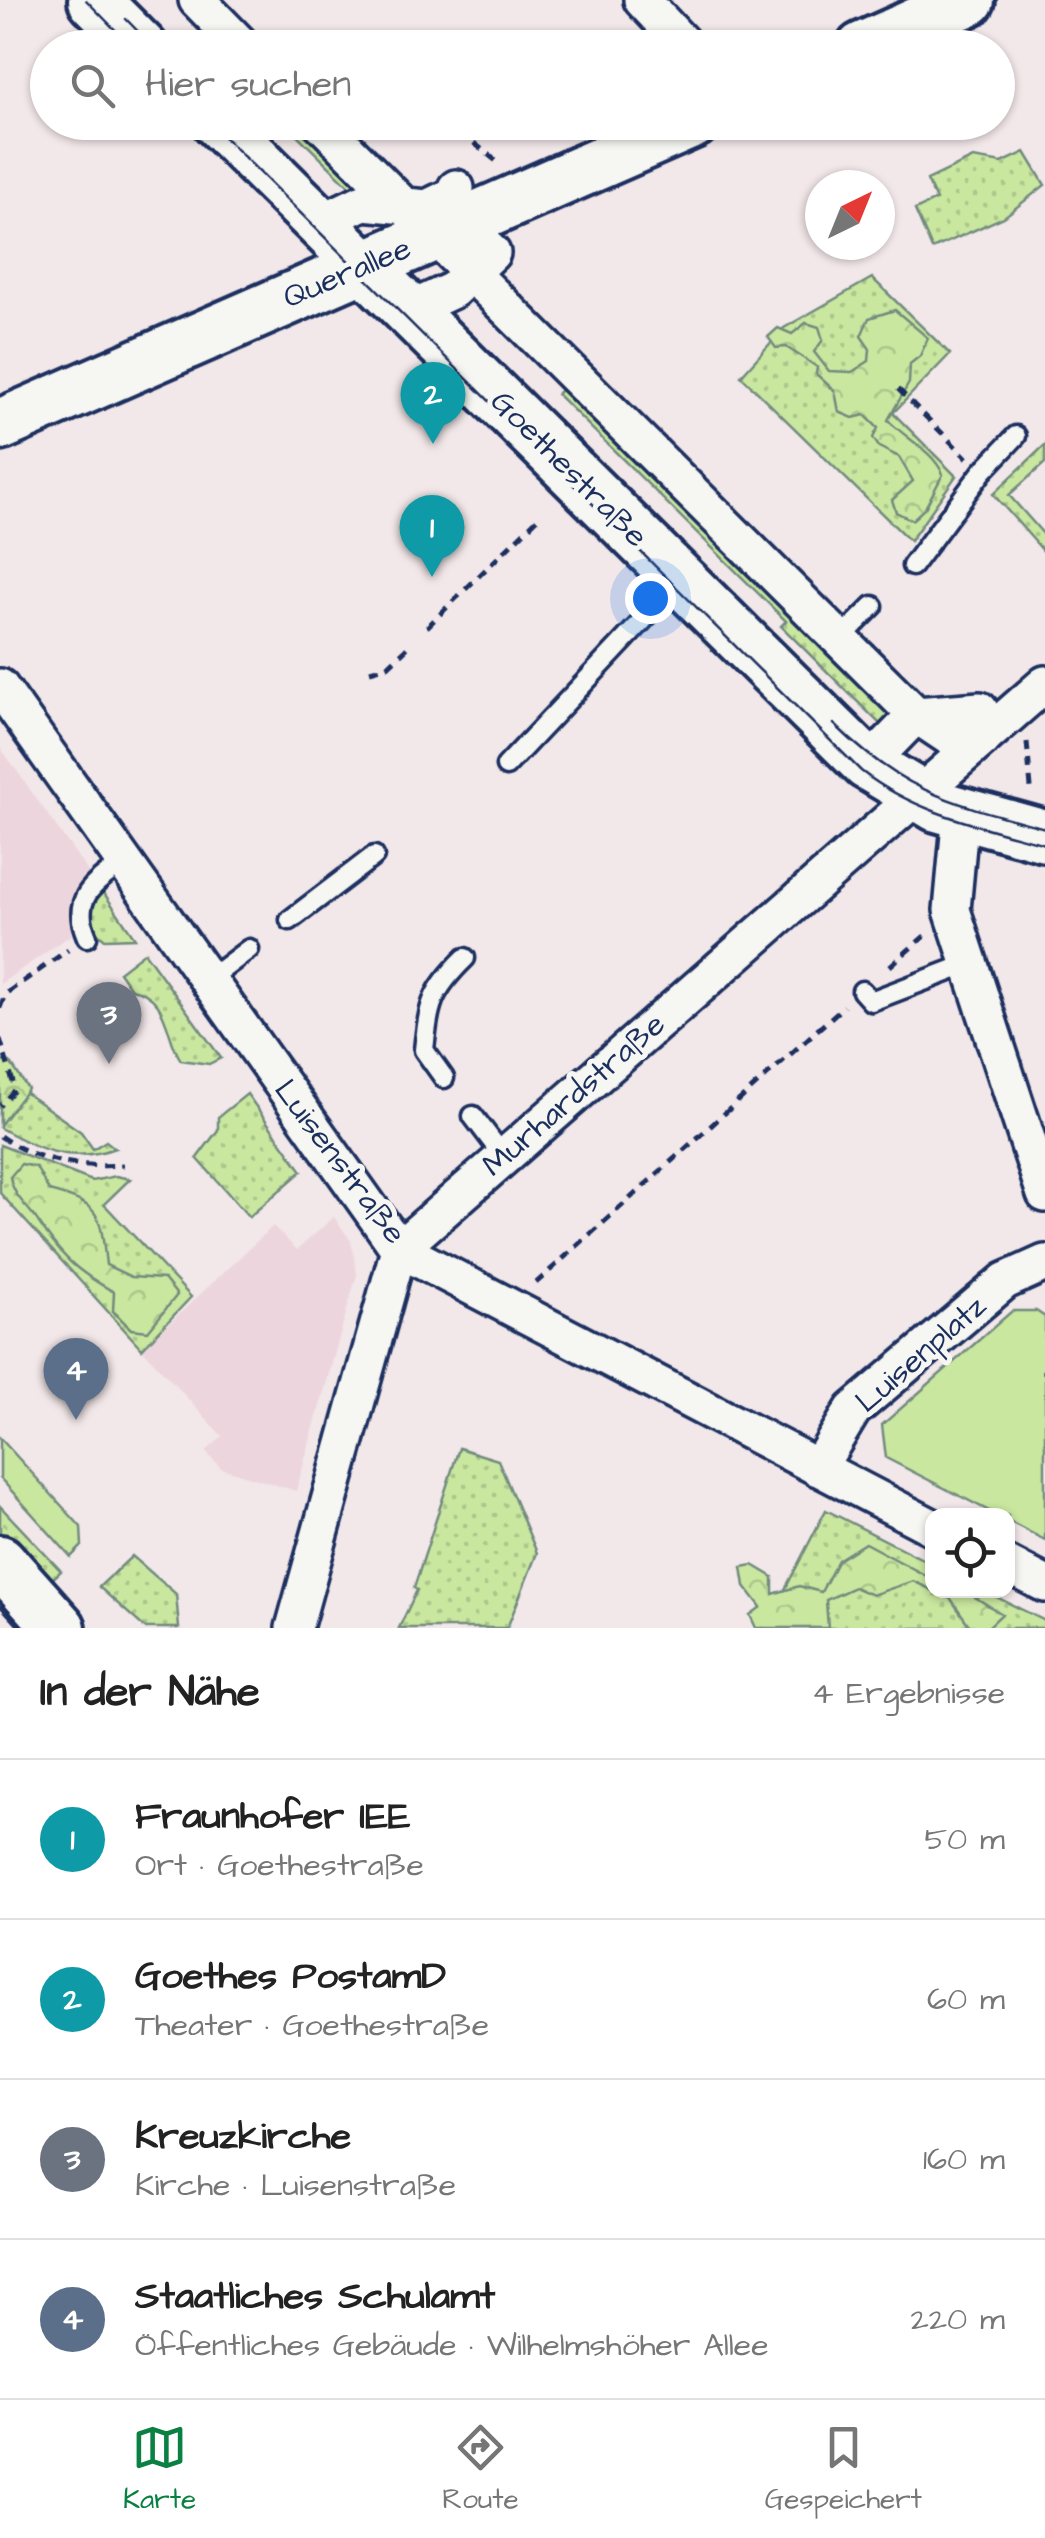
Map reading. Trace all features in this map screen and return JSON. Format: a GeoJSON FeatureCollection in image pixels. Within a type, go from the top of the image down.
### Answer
{"type":"FeatureCollection","features":[{"type":"Feature","properties":{"kind":"street"},"geometry":{"type":"LineString","coordinates":[[94,0],[124,30]]}},
{"type":"Feature","properties":{"kind":"street"},"geometry":{"type":"LineString","coordinates":[[196,0],[226,30]]}},
{"type":"Feature","properties":{"kind":"street"},"geometry":{"type":"LineString","coordinates":[[642,0],[670,30]]}},
{"type":"Feature","properties":{"kind":"street"},"geometry":{"type":"LineString","coordinates":[[902,30],[968,0]]}},
{"type":"Feature","properties":{"kind":"street","name":"Goethestraße"},"geometry":{"type":"LineString","coordinates":[[236,140],[867,764],[945,768],[1045,836]]}},
{"type":"Feature","properties":{"kind":"street"},"geometry":{"type":"LineString","coordinates":[[338,214],[364,202],[434,206],[344,140]]}},
{"type":"Feature","properties":{"kind":"street","name":"Querallee"},"geometry":{"type":"LineString","coordinates":[[0,424],[653,140]]}},
{"type":"Feature","properties":{"kind":"street"},"geometry":{"type":"LineString","coordinates":[[437,307],[479,250],[840,639],[916,715],[945,768],[952,910],[1045,1194]]}},
{"type":"Feature","properties":{"kind":"street","name":"Murhardstraße"},"geometry":{"type":"LineString","coordinates":[[400,1248],[1045,684]]}},
{"type":"Feature","properties":{"kind":"street","name":"Luisenstraße"},"geometry":{"type":"LineString","coordinates":[[0,686],[400,1248],[925,1522]]}},
{"type":"Feature","properties":{"kind":"street"},"geometry":{"type":"LineString","coordinates":[[879,753],[916,715],[980,710],[945,768]]}},
{"type":"Feature","properties":{"kind":"street"},"geometry":{"type":"LineString","coordinates":[[294,1628],[400,1248]]}},
{"type":"Feature","properties":{"kind":"street","name":"Luisenplatz"},"geometry":{"type":"LineString","coordinates":[[818,1468],[854,1410],[1005,1281],[1045,1263]]}},
{"type":"Feature","properties":{"kind":"street"},"geometry":{"type":"LineString","coordinates":[[0,1561],[60,1628]]}},
{"type":"Feature","properties":{"kind":"street"},"geometry":{"type":"LineString","coordinates":[[1015,1569],[1045,1584]]}},
{"type":"Feature","properties":{"kind":"lane"},"geometry":{"type":"LineString","coordinates":[[912,566],[982,472],[1016,436]]}},
{"type":"Feature","properties":{"kind":"lane"},"geometry":{"type":"LineString","coordinates":[[506,766],[681,580]]}},
{"type":"Feature","properties":{"kind":"lane"},"geometry":{"type":"LineString","coordinates":[[840,639],[873,606]]}},
{"type":"Feature","properties":{"kind":"lane"},"geometry":{"type":"LineString","coordinates":[[290,920],[374,856]]}},
{"type":"Feature","properties":{"kind":"lane"},"geometry":{"type":"LineString","coordinates":[[88,938],[80,901],[91,886],[124,862]]}},
{"type":"Feature","properties":{"kind":"lane"},"geometry":{"type":"LineString","coordinates":[[208,980],[249,949]]}},
{"type":"Feature","properties":{"kind":"lane"},"geometry":{"type":"LineString","coordinates":[[444,1078],[424,1050],[430,1001],[442,980],[466,958]]}},
{"type":"Feature","properties":{"kind":"lane"},"geometry":{"type":"LineString","coordinates":[[862,991],[871,1001],[968,964]]}},
{"type":"Feature","properties":{"kind":"lane"},"geometry":{"type":"LineString","coordinates":[[473,1116],[504,1157]]}},
{"type":"Feature","properties":{"kind":"path"},"geometry":{"type":"LineString","coordinates":[[470,140],[502,168]]}},
{"type":"Feature","properties":{"kind":"path"},"geometry":{"type":"LineString","coordinates":[[898,389],[982,472]]}},
{"type":"Feature","properties":{"kind":"path"},"geometry":{"type":"LineString","coordinates":[[427,627],[538,518]]}},
{"type":"Feature","properties":{"kind":"path"},"geometry":{"type":"LineString","coordinates":[[370,671],[388,666],[407,648]]}},
{"type":"Feature","properties":{"kind":"path"},"geometry":{"type":"LineString","coordinates":[[1026,729],[1031,788]]}},
{"type":"Feature","properties":{"kind":"path"},"geometry":{"type":"LineString","coordinates":[[531,1288],[930,932]]}},
{"type":"Feature","properties":{"kind":"path"},"geometry":{"type":"LineString","coordinates":[[0,1008],[5,994],[88,938]]}},
{"type":"Feature","properties":{"kind":"path"},"geometry":{"type":"LineString","coordinates":[[0,1039],[15,1089],[0,1106]]}},
{"type":"Feature","properties":{"kind":"path"},"geometry":{"type":"LineString","coordinates":[[0,1136],[57,1161],[92,1167],[123,1165]]}},
{"type":"Feature","properties":{"kind":"shaded area"},"geometry":{"type":"Polygon","coordinates":[[[0,747],[89,873],[70,900],[71,935],[0,984],[0,747]]]}},
{"type":"Feature","properties":{"kind":"shaded area"},"geometry":{"type":"Polygon","coordinates":[[[334,1217],[351,1241],[357,1274],[296,1491],[221,1468],[206,1452],[222,1436],[142,1349],[273,1226],[297,1250],[334,1217]]]}},
{"type":"Feature","properties":{"kind":"green space"},"geometry":{"type":"Polygon","coordinates":[[[302,140],[322,140],[371,188],[361,198],[302,140]]]}},
{"type":"Feature","properties":{"kind":"green space"},"geometry":{"type":"Polygon","coordinates":[[[1025,152],[1045,185],[1004,217],[932,249],[915,210],[936,200],[927,180],[973,158],[1002,163],[1025,152]]]}},
{"type":"Feature","properties":{"kind":"green space"},"geometry":{"type":"Polygon","coordinates":[[[872,278],[950,354],[893,413],[956,476],[910,541],[741,376],[784,328],[872,278]]]}},
{"type":"Feature","properties":{"kind":"green space"},"geometry":{"type":"Polygon","coordinates":[[[895,310],[928,338],[920,356],[910,364],[909,383],[888,420],[926,451],[943,474],[925,508],[912,520],[896,512],[892,500],[913,481],[899,457],[879,447],[873,438],[878,428],[865,415],[853,418],[839,412],[835,391],[816,374],[817,367],[786,347],[776,348],[768,337],[778,328],[792,334],[806,323],[819,327],[823,340],[814,352],[829,371],[852,372],[869,361],[870,349],[861,336],[869,318],[895,310]]]}},
{"type":"Feature","properties":{"kind":"green space"},"geometry":{"type":"Polygon","coordinates":[[[568,383],[896,710],[881,725],[781,626],[786,621],[557,394],[568,383]]]}},
{"type":"Feature","properties":{"kind":"green space"},"geometry":{"type":"Polygon","coordinates":[[[1045,445],[1045,463],[1009,495],[1045,536],[1045,553],[993,494],[1045,445]]]}},
{"type":"Feature","properties":{"kind":"green space"},"geometry":{"type":"Polygon","coordinates":[[[101,889],[135,938],[105,939],[93,929],[90,902],[101,889]]]}},
{"type":"Feature","properties":{"kind":"green space"},"geometry":{"type":"Polygon","coordinates":[[[145,952],[221,1058],[209,1064],[181,1060],[160,1009],[144,993],[131,989],[119,972],[145,952]]]}},
{"type":"Feature","properties":{"kind":"green space"},"geometry":{"type":"Polygon","coordinates":[[[0,1061],[10,1062],[28,1089],[0,1125],[0,1061]]]}},
{"type":"Feature","properties":{"kind":"green space"},"geometry":{"type":"Polygon","coordinates":[[[23,1091],[81,1132],[93,1149],[106,1141],[115,1148],[70,1155],[28,1143],[0,1128],[0,1112],[23,1091]]]}},
{"type":"Feature","properties":{"kind":"green space"},"geometry":{"type":"Polygon","coordinates":[[[247,1094],[302,1171],[249,1217],[197,1158],[218,1130],[218,1117],[247,1094]]]}},
{"type":"Feature","properties":{"kind":"green space"},"geometry":{"type":"Polygon","coordinates":[[[0,1145],[92,1181],[116,1176],[130,1179],[104,1204],[191,1297],[142,1349],[0,1193],[0,1145]]]}},
{"type":"Feature","properties":{"kind":"green space"},"geometry":{"type":"Polygon","coordinates":[[[21,1164],[36,1167],[49,1191],[79,1201],[95,1214],[106,1265],[131,1277],[164,1279],[177,1295],[148,1331],[131,1329],[113,1311],[114,1292],[71,1263],[22,1202],[10,1177],[21,1164]]]}},
{"type":"Feature","properties":{"kind":"green space"},"geometry":{"type":"Polygon","coordinates":[[[1012,1311],[1036,1311],[1045,1317],[1045,1540],[1015,1525],[1015,1508],[983,1508],[886,1458],[882,1425],[1012,1311]]]}},
{"type":"Feature","properties":{"kind":"green space"},"geometry":{"type":"Polygon","coordinates":[[[0,1438],[81,1527],[82,1546],[71,1557],[0,1478],[0,1438]]]}},
{"type":"Feature","properties":{"kind":"green space"},"geometry":{"type":"Polygon","coordinates":[[[459,1448],[498,1460],[537,1553],[507,1628],[399,1628],[417,1590],[414,1588],[459,1448]]]}},
{"type":"Feature","properties":{"kind":"green space"},"geometry":{"type":"Polygon","coordinates":[[[0,1506],[61,1571],[46,1585],[0,1535],[0,1506]]]}},
{"type":"Feature","properties":{"kind":"green space"},"geometry":{"type":"Polygon","coordinates":[[[826,1510],[925,1560],[925,1598],[998,1598],[1045,1621],[1045,1628],[765,1628],[826,1510]]]}},
{"type":"Feature","properties":{"kind":"green space"},"geometry":{"type":"Polygon","coordinates":[[[865,1543],[925,1575],[925,1587],[913,1581],[872,1595],[854,1587],[826,1600],[828,1628],[756,1628],[750,1615],[761,1607],[745,1586],[742,1567],[753,1565],[773,1577],[773,1594],[799,1586],[821,1592],[838,1560],[865,1543]]]}},
{"type":"Feature","properties":{"kind":"green space"},"geometry":{"type":"Polygon","coordinates":[[[132,1556],[176,1594],[179,1628],[145,1628],[99,1587],[132,1556]]]}},
{"type":"Feature","properties":{"kind":"green space"},"geometry":{"type":"Polygon","coordinates":[[[976,1598],[1002,1614],[987,1628],[969,1625],[951,1599],[976,1598]]]}},
{"type":"Feature","properties":{"kind":"tram line"},"geometry":{"type":"LineString","coordinates":[[86,0],[115,30]]}},
{"type":"Feature","properties":{"kind":"tram line"},"geometry":{"type":"LineString","coordinates":[[126,19],[137,30]]}},
{"type":"Feature","properties":{"kind":"tram line"},"geometry":{"type":"LineString","coordinates":[[227,140],[861,771],[926,808],[1045,844]]}},
{"type":"Feature","properties":{"kind":"tram line"},"geometry":{"type":"LineString","coordinates":[[834,724],[907,781],[956,802],[1045,828]]}},
{"type":"Feature","properties":{"kind":"tram line"},"geometry":{"type":"LineString","coordinates":[[0,1606],[20,1628]]}},
{"type":"Feature","properties":{"kind":"place","name":"Goethes PostamD"},"geometry":{"type":"Point","coordinates":[433,444]}},
{"type":"Feature","properties":{"kind":"place","name":"Fraunhofer IEE"},"geometry":{"type":"Point","coordinates":[432,577]}},
{"type":"Feature","properties":{"kind":"place","name":"Kreuzkirche"},"geometry":{"type":"Point","coordinates":[109,1064]}},
{"type":"Feature","properties":{"kind":"place","name":"Staatliches Schulamt"},"geometry":{"type":"Point","coordinates":[76,1420]}}]}
